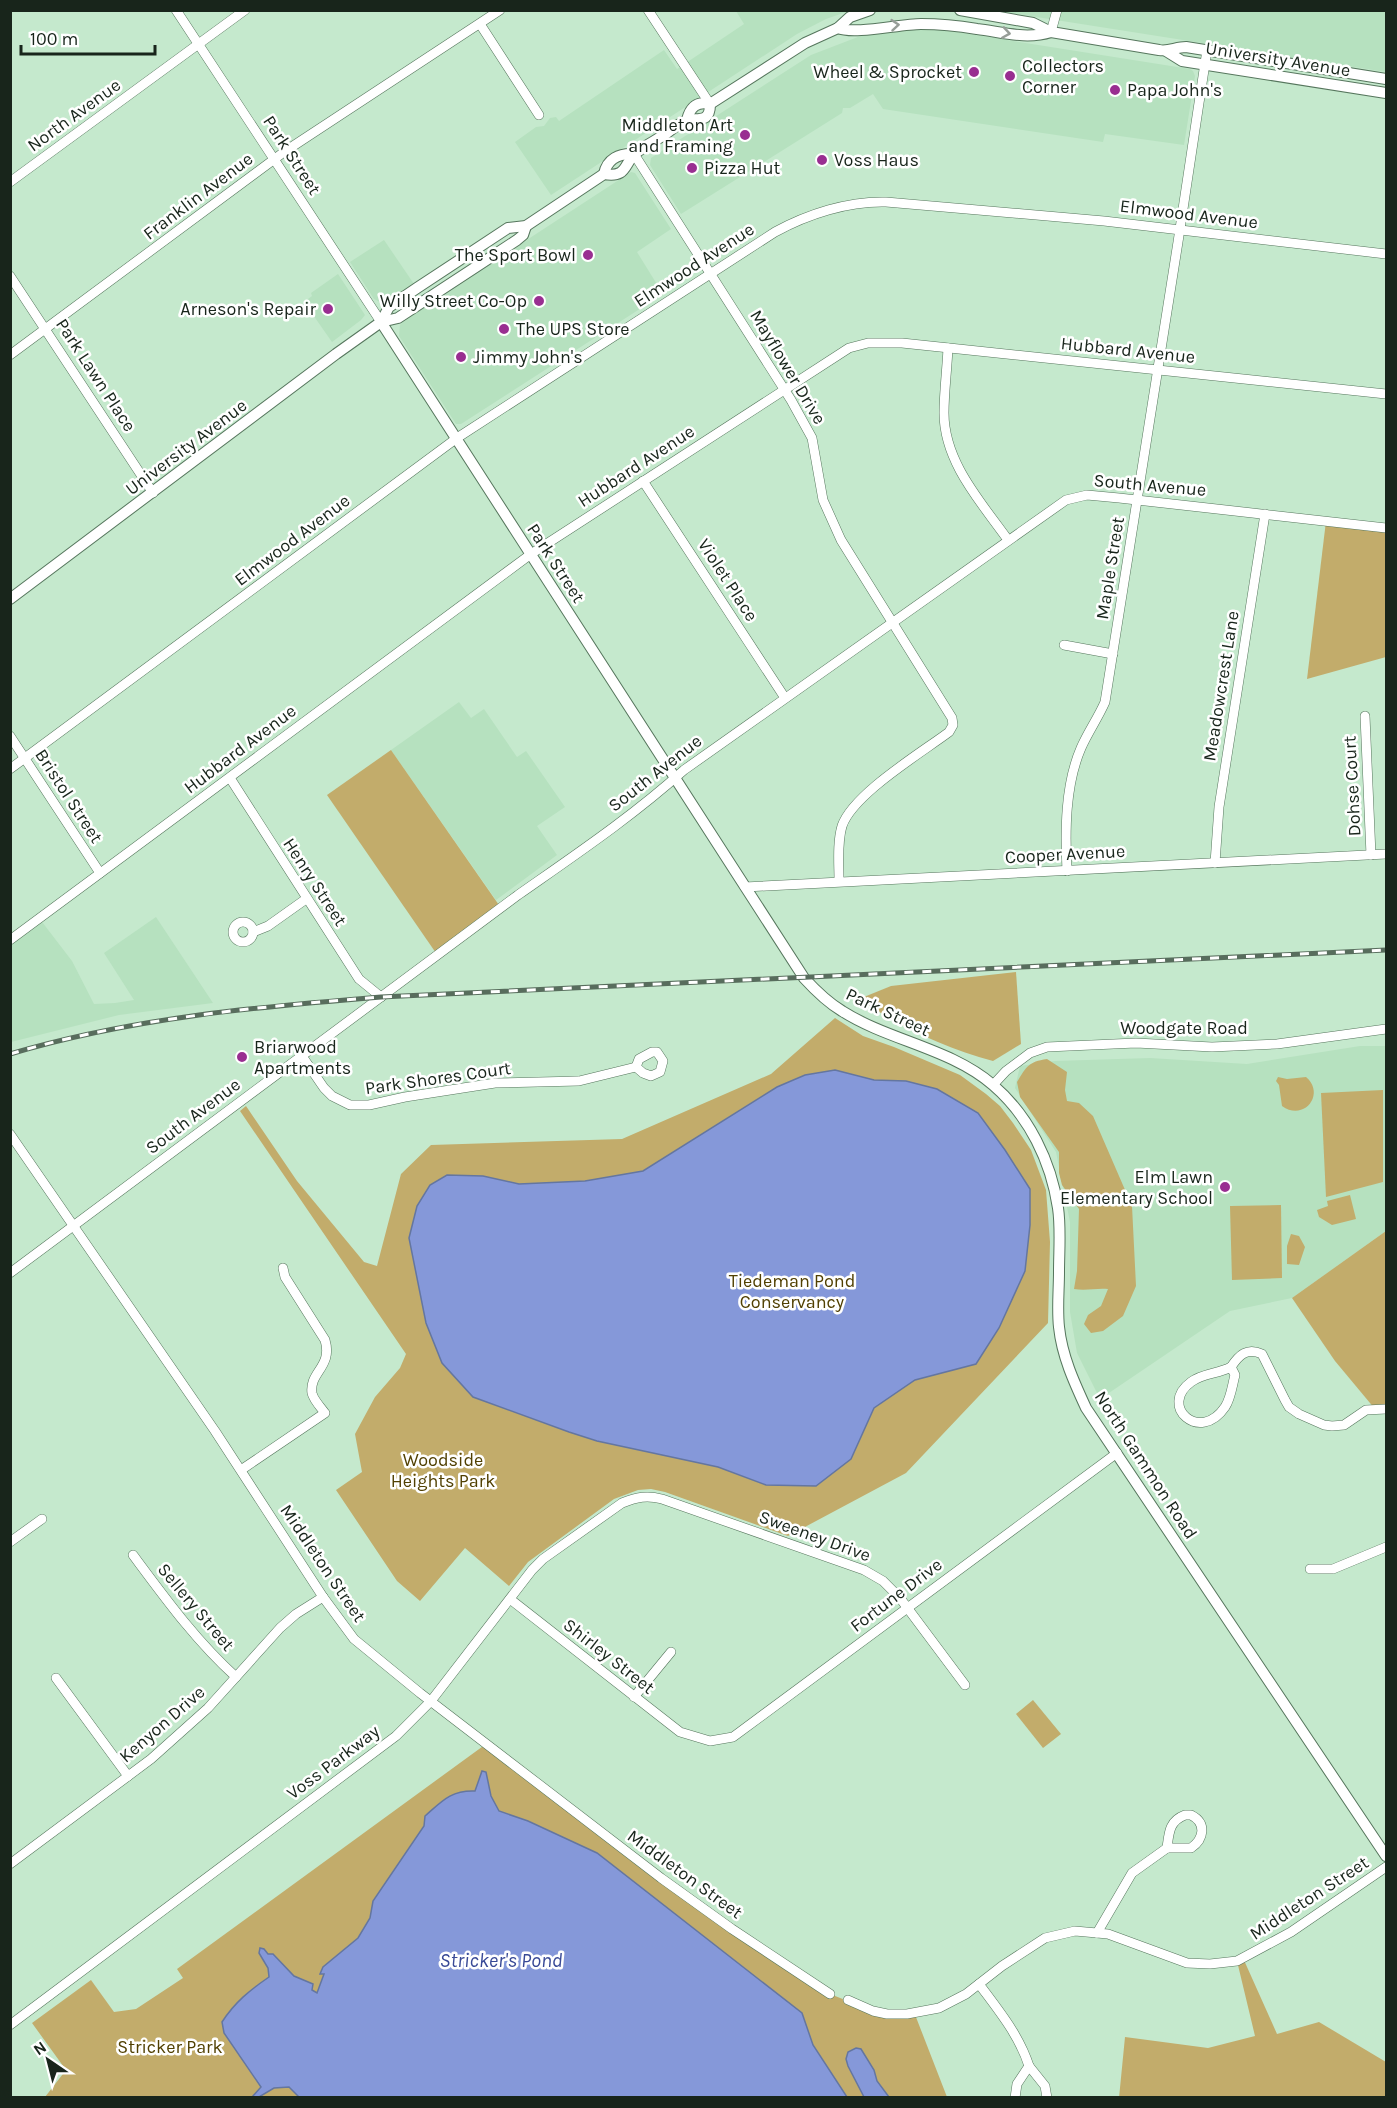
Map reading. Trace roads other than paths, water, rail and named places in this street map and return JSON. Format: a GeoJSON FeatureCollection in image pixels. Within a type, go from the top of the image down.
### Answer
{"type":"FeatureCollection","features":[{"type":"Feature","properties":{"kind":"main road","name":"University Avenue"},"geometry":{"type":"LineString","coordinates":[[10,598],[381,322],[386,311],[395,303],[510,227],[526,226],[604,174],[613,175],[622,172],[634,154],[687,120],[698,121],[706,116],[710,111],[710,104],[799,46],[838,28],[850,16],[870,10]]}},
{"type":"Feature","properties":{"kind":"main road","name":"University Avenue"},"geometry":{"type":"LineString","coordinates":[[962,11],[1033,23],[1051,32],[1166,51],[1180,60],[1386,93]]}},
{"type":"Feature","properties":{"kind":"main road","name":"University Avenue"},"geometry":{"type":"LineString","coordinates":[[838,28],[853,31],[902,24],[960,26],[1031,37],[1051,32]]}},
{"type":"Feature","properties":{"kind":"main road","name":"University Avenue"},"geometry":{"type":"LineString","coordinates":[[1166,51],[1181,47],[1207,50],[1386,79]]}},
{"type":"Feature","properties":{"kind":"main road","name":"Park Street"},"geometry":{"type":"LineString","coordinates":[[381,322],[798,970],[815,990],[842,1012],[966,1067]]}},
{"type":"Feature","properties":{"kind":"main road","name":"North Gammon Road"},"geometry":{"type":"LineString","coordinates":[[966,1067],[993,1085],[1026,1122],[1036,1139],[1051,1176],[1058,1209],[1059,1327],[1067,1364],[1086,1408],[1386,1856]]}},
{"type":"Feature","properties":{"kind":"street","name":"Park Street"},"geometry":{"type":"LineString","coordinates":[[176,10],[381,322]]}},
{"type":"Feature","properties":{"kind":"street","name":"North Avenue"},"geometry":{"type":"LineString","coordinates":[[10,182],[245,10]]}},
{"type":"Feature","properties":{"kind":"street","name":"Franklin Avenue"},"geometry":{"type":"LineString","coordinates":[[10,355],[275,159],[500,10]]}},
{"type":"Feature","properties":{"kind":"street"},"geometry":{"type":"LineString","coordinates":[[648,10],[710,104]]}},
{"type":"Feature","properties":{"kind":"street"},"geometry":{"type":"LineString","coordinates":[[1051,32],[1057,10]]}},
{"type":"Feature","properties":{"kind":"street"},"geometry":{"type":"LineString","coordinates":[[960,26],[962,11]]}},
{"type":"Feature","properties":{"kind":"street"},"geometry":{"type":"LineString","coordinates":[[480,24],[539,115]]}},
{"type":"Feature","properties":{"kind":"street","name":"Maple Street"},"geometry":{"type":"LineString","coordinates":[[1067,871],[1066,819],[1072,780],[1082,747],[1104,702],[1113,654],[1207,50]]}},
{"type":"Feature","properties":{"kind":"street","name":"Mayflower Drive"},"geometry":{"type":"LineString","coordinates":[[634,154],[785,390],[812,438],[824,500],[841,540],[952,718],[953,725],[949,732],[866,793],[849,812],[840,838],[839,881]]}},
{"type":"Feature","properties":{"kind":"street","name":"Elmwood Avenue"},"geometry":{"type":"LineString","coordinates":[[10,769],[457,438],[790,224],[824,211],[874,201],[1180,230],[1386,254]]}},
{"type":"Feature","properties":{"kind":"street","name":"Park Lawn Place"},"geometry":{"type":"LineString","coordinates":[[10,276],[153,493]]}},
{"type":"Feature","properties":{"kind":"street","name":"Hubbard Avenue"},"geometry":{"type":"LineString","coordinates":[[10,940],[531,554],[849,348],[860,345],[902,343],[1386,394]]}},
{"type":"Feature","properties":{"kind":"street"},"geometry":{"type":"LineString","coordinates":[[948,348],[944,413],[948,442],[969,486],[1008,540]]}},
{"type":"Feature","properties":{"kind":"street","name":"Violet Place"},"geometry":{"type":"LineString","coordinates":[[643,481],[785,698]]}},
{"type":"Feature","properties":{"kind":"street","name":"South Avenue"},"geometry":{"type":"LineString","coordinates":[[10,1273],[675,778],[1066,500],[1087,495],[1386,528]]}},
{"type":"Feature","properties":{"kind":"street","name":"Meadowcrest Lane"},"geometry":{"type":"LineString","coordinates":[[1215,863],[1219,807],[1265,514]]}},
{"type":"Feature","properties":{"kind":"street"},"geometry":{"type":"LineString","coordinates":[[1064,645],[1113,654]]}},
{"type":"Feature","properties":{"kind":"street","name":"Dohse Court"},"geometry":{"type":"LineString","coordinates":[[1365,716],[1371,855]]}},
{"type":"Feature","properties":{"kind":"street","name":"Bristol Street"},"geometry":{"type":"LineString","coordinates":[[10,736],[100,873]]}},
{"type":"Feature","properties":{"kind":"street","name":"Henry Street"},"geometry":{"type":"LineString","coordinates":[[230,778],[359,979],[381,997]]}},
{"type":"Feature","properties":{"kind":"street","name":"Cooper Avenue"},"geometry":{"type":"LineString","coordinates":[[746,887],[1386,854]]}},
{"type":"Feature","properties":{"kind":"street"},"geometry":{"type":"LineString","coordinates":[[253,932],[267,926],[306,899]]}},
{"type":"Feature","properties":{"kind":"street","name":"Woodgate Road"},"geometry":{"type":"LineString","coordinates":[[993,1085],[1006,1071],[1030,1053],[1047,1047],[1136,1043],[1212,1047],[1266,1044],[1386,1029]]}},
{"type":"Feature","properties":{"kind":"street","name":"Park Shores Court"},"geometry":{"type":"LineString","coordinates":[[302,1056],[332,1096],[351,1105],[369,1105],[405,1096],[495,1083],[579,1081],[636,1067]]}},
{"type":"Feature","properties":{"kind":"street","name":"Middleton Street"},"geometry":{"type":"LineString","coordinates":[[10,1134],[241,1470],[323,1597],[354,1638],[431,1701],[661,1878],[732,1929],[830,1994]]}},
{"type":"Feature","properties":{"kind":"street"},"geometry":{"type":"LineString","coordinates":[[241,1470],[325,1413],[312,1394],[314,1382],[328,1354],[325,1340],[285,1277],[283,1268]]}},
{"type":"Feature","properties":{"kind":"street"},"geometry":{"type":"LineString","coordinates":[[1231,1367],[1235,1375],[1226,1406],[1221,1413],[1205,1422],[1192,1423],[1183,1414],[1179,1401],[1186,1387],[1205,1375],[1231,1367],[1243,1353],[1250,1350],[1262,1354],[1289,1407],[1324,1425],[1344,1425],[1366,1410],[1386,1409]]}},
{"type":"Feature","properties":{"kind":"street","name":"Fortune Drive"},"geometry":{"type":"LineString","coordinates":[[689,1735],[710,1741],[733,1737],[1117,1453]]}},
{"type":"Feature","properties":{"kind":"street","name":"Sweeney Drive"},"geometry":{"type":"LineString","coordinates":[[643,1496],[663,1499],[864,1570],[883,1581],[965,1685]]}},
{"type":"Feature","properties":{"kind":"street","name":"Voss Parkway"},"geometry":{"type":"LineString","coordinates":[[10,2025],[396,1736],[431,1701],[532,1570],[543,1559],[622,1503],[643,1496]]}},
{"type":"Feature","properties":{"kind":"street"},"geometry":{"type":"LineString","coordinates":[[10,1542],[42,1519]]}},
{"type":"Feature","properties":{"kind":"street"},"geometry":{"type":"LineString","coordinates":[[1310,1569],[1334,1569],[1386,1547]]}},
{"type":"Feature","properties":{"kind":"street","name":"Sellery Street"},"geometry":{"type":"LineString","coordinates":[[133,1556],[210,1654],[236,1677]]}},
{"type":"Feature","properties":{"kind":"street","name":"Kenyon Drive"},"geometry":{"type":"LineString","coordinates":[[10,1864],[151,1759],[208,1708],[280,1629],[296,1614],[323,1597]]}},
{"type":"Feature","properties":{"kind":"street","name":"Shirley Street"},"geometry":{"type":"LineString","coordinates":[[510,1599],[680,1732],[689,1735]]}},
{"type":"Feature","properties":{"kind":"street"},"geometry":{"type":"LineString","coordinates":[[634,1697],[671,1652]]}},
{"type":"Feature","properties":{"kind":"street"},"geometry":{"type":"LineString","coordinates":[[56,1677],[128,1776]]}},
{"type":"Feature","properties":{"kind":"street"},"geometry":{"type":"LineString","coordinates":[[1097,1933],[1132,1873],[1167,1848]]}},
{"type":"Feature","properties":{"kind":"street","name":"Middleton Street"},"geometry":{"type":"LineString","coordinates":[[848,2000],[873,2011],[887,2014],[907,2014],[939,2008],[966,1994],[1045,1938],[1075,1931],[1108,1934],[1187,1963],[1210,1964],[1237,1961],[1291,1932],[1386,1867]]}},
{"type":"Feature","properties":{"kind":"street"},"geometry":{"type":"LineString","coordinates":[[979,1984],[1015,2032],[1029,2066],[1045,2086],[1047,2097]]}},
{"type":"Feature","properties":{"kind":"street"},"geometry":{"type":"LineString","coordinates":[[1015,2097],[1017,2084],[1029,2066]]}},
{"type":"Feature","properties":{"kind":"water","name":"Tiedeman Pond Conservancy"},"geometry":{"type":"Polygon","coordinates":[[[835,1070],[874,1080],[906,1081],[937,1089],[978,1113],[1030,1189],[1030,1225],[1025,1271],[999,1328],[976,1364],[915,1380],[874,1408],[851,1459],[816,1486],[766,1485],[718,1467],[597,1441],[569,1432],[473,1397],[442,1363],[426,1323],[409,1238],[417,1206],[430,1185],[447,1175],[483,1176],[519,1184],[585,1181],[643,1171],[777,1087],[805,1075],[835,1070]]]}},
{"type":"Feature","properties":{"kind":"water","name":"Stricker's Pond"},"geometry":{"type":"Polygon","coordinates":[[[482,1771],[486,1772],[491,1796],[499,1811],[528,1821],[597,1853],[802,2013],[813,2045],[847,2097],[300,2098],[289,2087],[274,2088],[259,2097],[252,2097],[261,2087],[224,2033],[222,2022],[243,1997],[269,1977],[268,1968],[259,1953],[260,1948],[268,1954],[273,1954],[294,1976],[313,1984],[312,1990],[317,1993],[324,1974],[320,1974],[323,1967],[358,1938],[370,1918],[373,1901],[424,1826],[425,1816],[442,1801],[459,1792],[475,1791],[482,1771]]]}},
{"type":"Feature","properties":{"kind":"water"},"geometry":{"type":"Polygon","coordinates":[[[856,2048],[861,2049],[874,2070],[877,2081],[889,2097],[864,2097],[846,2059],[848,2052],[856,2048]]]}},
{"type":"Feature","properties":{"kind":"railway"},"geometry":{"type":"LineString","coordinates":[[10,1054],[101,1031],[148,1023],[241,1010],[381,997],[1386,950]]}},
{"type":"Feature","properties":{"kind":"place","name":"Wheel & Sprocket"},"geometry":{"type":"Point","coordinates":[974,72]}},
{"type":"Feature","properties":{"kind":"place","name":"Collectors Corner"},"geometry":{"type":"Point","coordinates":[1010,76]}},
{"type":"Feature","properties":{"kind":"place","name":"Papa John's"},"geometry":{"type":"Point","coordinates":[1115,90]}},
{"type":"Feature","properties":{"kind":"place","name":"Middleton Art and Framing"},"geometry":{"type":"Point","coordinates":[745,135]}},
{"type":"Feature","properties":{"kind":"place","name":"Voss Haus"},"geometry":{"type":"Point","coordinates":[822,160]}},
{"type":"Feature","properties":{"kind":"place","name":"Pizza Hut"},"geometry":{"type":"Point","coordinates":[692,168]}},
{"type":"Feature","properties":{"kind":"place","name":"The Sport Bowl"},"geometry":{"type":"Point","coordinates":[588,255]}},
{"type":"Feature","properties":{"kind":"place","name":"Willy Street Co-Op"},"geometry":{"type":"Point","coordinates":[539,301]}},
{"type":"Feature","properties":{"kind":"place","name":"Arneson's Repair"},"geometry":{"type":"Point","coordinates":[328,309]}},
{"type":"Feature","properties":{"kind":"place","name":"The UPS Store"},"geometry":{"type":"Point","coordinates":[504,329]}},
{"type":"Feature","properties":{"kind":"place","name":"Jimmy John's"},"geometry":{"type":"Point","coordinates":[461,357]}},
{"type":"Feature","properties":{"kind":"place","name":"Briarwood Apartments"},"geometry":{"type":"Point","coordinates":[242,1057]}},
{"type":"Feature","properties":{"kind":"place","name":"Elm Lawn Elementary School"},"geometry":{"type":"Point","coordinates":[1225,1187]}},
{"type":"Feature","properties":{"kind":"park label","name":"Woodside Heights Park"},"geometry":{"type":"Point","coordinates":[443,1470]}},
{"type":"Feature","properties":{"kind":"park label","name":"Stricker Park"},"geometry":{"type":"Point","coordinates":[170,2047]}}]}
